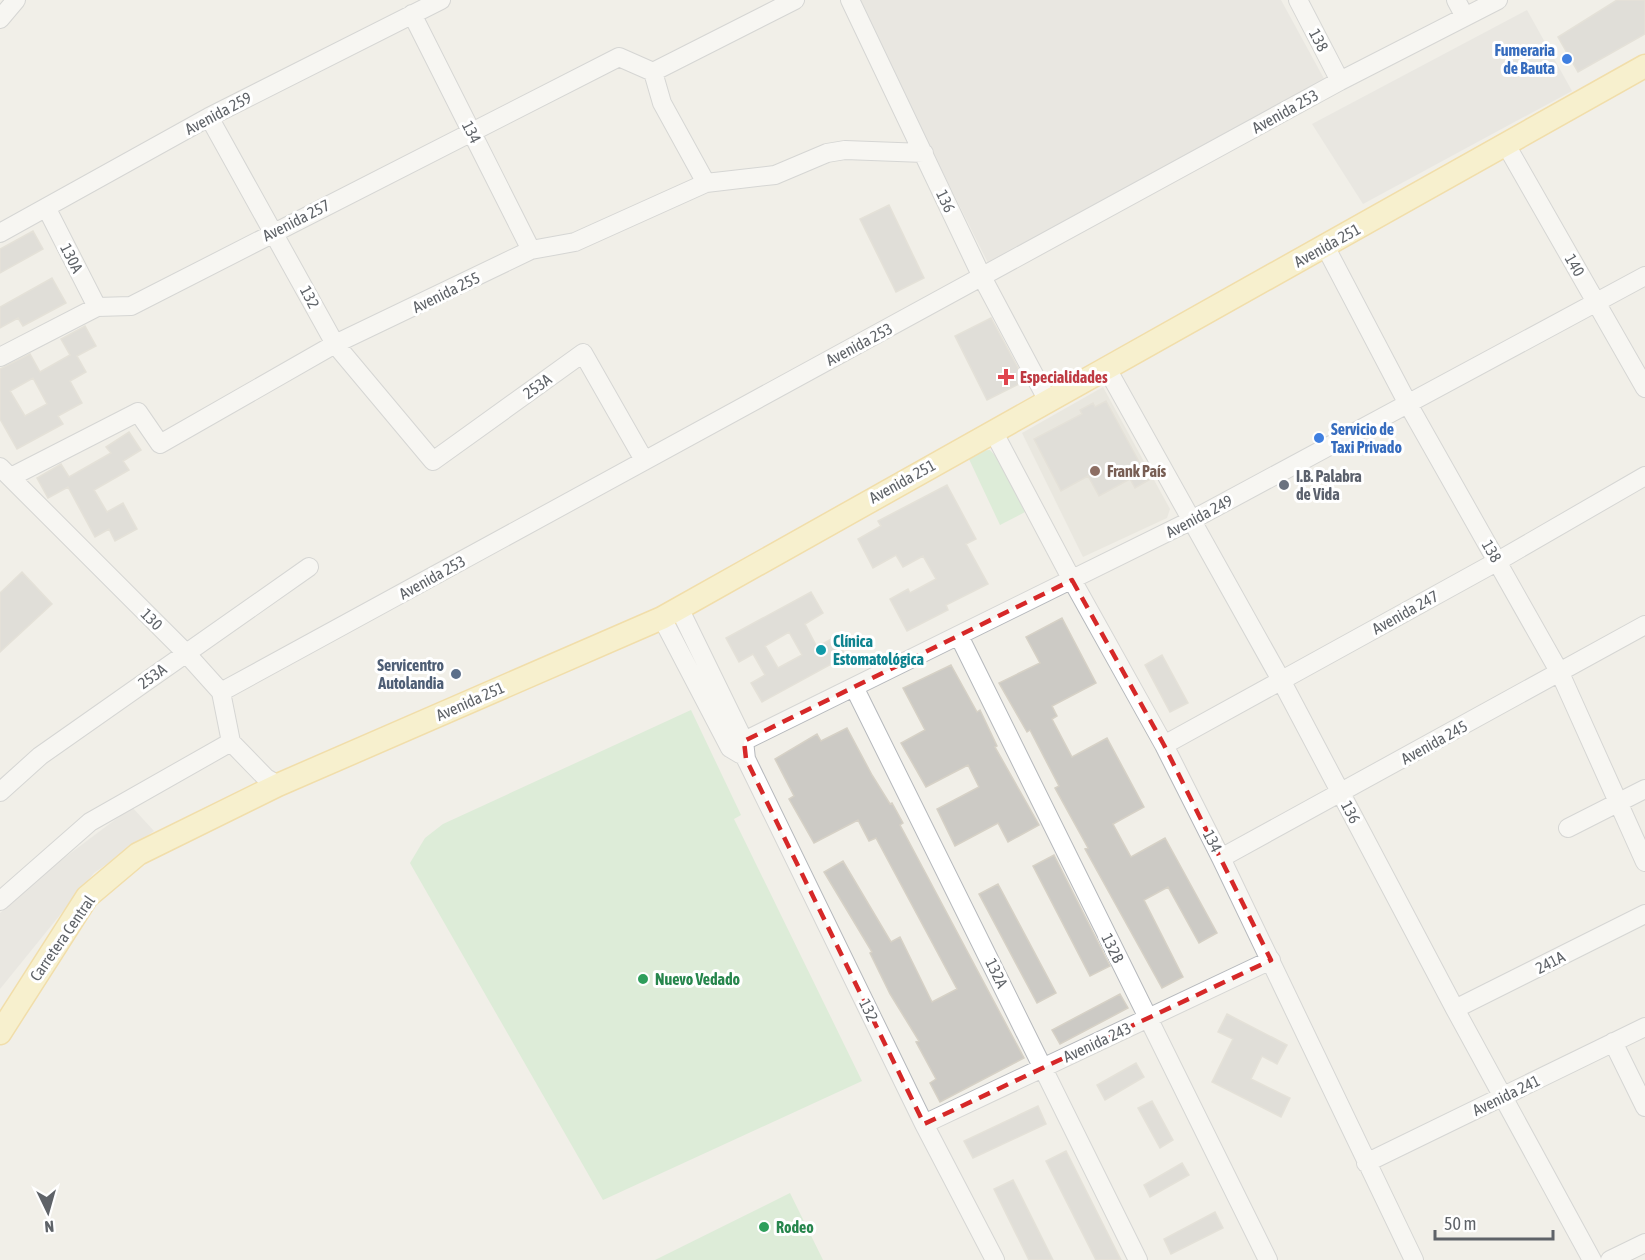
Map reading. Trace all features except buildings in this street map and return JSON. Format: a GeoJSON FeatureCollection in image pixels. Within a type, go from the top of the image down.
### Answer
{"type":"FeatureCollection","features":[{"type":"Feature","properties":{"kind":"main road","name":"Avenida 251"},"geometry":{"type":"LineString","coordinates":[[138,854],[278,785],[671,613],[1047,399],[1645,66]]}},
{"type":"Feature","properties":{"kind":"main road","name":"Carretera Central"},"geometry":{"type":"LineString","coordinates":[[0,1033],[87,897],[138,854]]}},
{"type":"Feature","properties":{"kind":"street"},"geometry":{"type":"LineString","coordinates":[[0,19],[16,0]]}},
{"type":"Feature","properties":{"kind":"street","name":"Avenida 259"},"geometry":{"type":"LineString","coordinates":[[0,233],[47,209],[209,117],[441,0]]}},
{"type":"Feature","properties":{"kind":"street"},"geometry":{"type":"LineString","coordinates":[[706,183],[662,103],[653,72],[795,0]]}},
{"type":"Feature","properties":{"kind":"street","name":"136"},"geometry":{"type":"LineString","coordinates":[[850,0],[982,277],[1047,399]]}},
{"type":"Feature","properties":{"kind":"street","name":"138"},"geometry":{"type":"LineString","coordinates":[[1298,0],[1340,81]]}},
{"type":"Feature","properties":{"kind":"street"},"geometry":{"type":"LineString","coordinates":[[1456,0],[1465,17]]}},
{"type":"Feature","properties":{"kind":"street","name":"Avenida 253"},"geometry":{"type":"LineString","coordinates":[[221,692],[1340,81],[1498,0]]}},
{"type":"Feature","properties":{"kind":"street","name":"134"},"geometry":{"type":"LineString","coordinates":[[412,14],[531,250]]}},
{"type":"Feature","properties":{"kind":"street","name":"Avenida 257"},"geometry":{"type":"LineString","coordinates":[[0,357],[97,307],[131,306],[589,70],[619,57],[653,72]]}},
{"type":"Feature","properties":{"kind":"street","name":"132"},"geometry":{"type":"LineString","coordinates":[[209,117],[275,231],[335,345],[433,461]]}},
{"type":"Feature","properties":{"kind":"street","name":"140"},"geometry":{"type":"LineString","coordinates":[[1505,142],[1645,388]]}},
{"type":"Feature","properties":{"kind":"street","name":"Avenida 255"},"geometry":{"type":"LineString","coordinates":[[5,472],[138,412],[160,444],[335,345],[531,250],[575,242],[706,183],[775,175],[819,156],[845,150],[924,153]]}},
{"type":"Feature","properties":{"kind":"street","name":"130A"},"geometry":{"type":"LineString","coordinates":[[47,209],[97,307]]}},
{"type":"Feature","properties":{"kind":"street","name":"138"},"geometry":{"type":"LineString","coordinates":[[1325,246],[1408,404],[1560,673],[1620,802],[1645,862]]}},
{"type":"Feature","properties":{"kind":"street","name":"Avenida 249"},"geometry":{"type":"LineString","coordinates":[[740,749],[854,687],[1190,522],[1645,276]]}},
{"type":"Feature","properties":{"kind":"street","name":"253A"},"geometry":{"type":"LineString","coordinates":[[433,461],[583,353],[644,460]]}},
{"type":"Feature","properties":{"kind":"street","name":"136"},"geometry":{"type":"LineString","coordinates":[[1106,367],[1190,522],[1281,680],[1455,1009],[1592,1260]]}},
{"type":"Feature","properties":{"kind":"street","name":"134"},"geometry":{"type":"LineString","coordinates":[[993,430],[1072,580],[1164,745],[1271,960],[1414,1260]]}},
{"type":"Feature","properties":{"kind":"street","name":"130"},"geometry":{"type":"LineString","coordinates":[[5,472],[185,652],[221,692]]}},
{"type":"Feature","properties":{"kind":"street","name":"Avenida 247"},"geometry":{"type":"LineString","coordinates":[[1164,745],[1498,561],[1645,476]]}},
{"type":"Feature","properties":{"kind":"street","name":"253A"},"geometry":{"type":"LineString","coordinates":[[0,792],[40,756],[309,567]]}},
{"type":"Feature","properties":{"kind":"street","name":"132"},"geometry":{"type":"LineString","coordinates":[[671,613],[924,1124],[995,1260]]}},
{"type":"Feature","properties":{"kind":"street","name":"Avenida 245"},"geometry":{"type":"LineString","coordinates":[[1221,858],[1645,625]]}},
{"type":"Feature","properties":{"kind":"street","name":"132B"},"geometry":{"type":"LineString","coordinates":[[959,636],[1268,1260]]}},
{"type":"Feature","properties":{"kind":"street","name":"132A"},"geometry":{"type":"LineString","coordinates":[[854,687],[1138,1260]]}},
{"type":"Feature","properties":{"kind":"street"},"geometry":{"type":"LineString","coordinates":[[221,692],[231,742],[266,778],[278,785]]}},
{"type":"Feature","properties":{"kind":"street"},"geometry":{"type":"LineString","coordinates":[[0,901],[90,822],[231,742]]}},
{"type":"Feature","properties":{"kind":"street"},"geometry":{"type":"LineString","coordinates":[[1568,828],[1645,789]]}},
{"type":"Feature","properties":{"kind":"street","name":"241A"},"geometry":{"type":"LineString","coordinates":[[1455,1009],[1645,914]]}},
{"type":"Feature","properties":{"kind":"street","name":"Avenida 243"},"geometry":{"type":"LineString","coordinates":[[924,1124],[1271,960]]}},
{"type":"Feature","properties":{"kind":"street","name":"Avenida 241"},"geometry":{"type":"LineString","coordinates":[[1366,1163],[1645,1027]]}},
{"type":"Feature","properties":{"kind":"street"},"geometry":{"type":"LineString","coordinates":[[1614,1042],[1645,1107]]}},
{"type":"Feature","properties":{"kind":"street"},"geometry":{"type":"LineString","coordinates":[[1610,1260],[1645,1243]]}},
{"type":"Feature","properties":{"kind":"highlighted area"},"geometry":{"type":"Polygon","coordinates":[[[1072,580],[1164,745],[1271,960],[924,1124],[746,759],[744,741],[1072,580]]]}},
{"type":"Feature","properties":{"kind":"shaded area"},"geometry":{"type":"Polygon","coordinates":[[[857,0],[1281,0],[1328,86],[991,269],[857,0]]]}},
{"type":"Feature","properties":{"kind":"shaded area"},"geometry":{"type":"Polygon","coordinates":[[[1527,10],[1572,91],[1363,204],[1312,124],[1527,10]]]}},
{"type":"Feature","properties":{"kind":"shaded area","name":"Frank País"},"geometry":{"type":"Polygon","coordinates":[[[1103,387],[1170,509],[1167,518],[1083,557],[1022,433],[1103,387]]]}},
{"type":"Feature","properties":{"kind":"shaded area"},"geometry":{"type":"Polygon","coordinates":[[[132,807],[154,831],[94,873],[0,989],[0,913],[52,867],[132,807]]]}},
{"type":"Feature","properties":{"kind":"green space"},"geometry":{"type":"Polygon","coordinates":[[[990,450],[1000,461],[1025,512],[1000,525],[968,457],[979,451],[990,450]]]}},
{"type":"Feature","properties":{"kind":"green space","name":"Nuevo Vedado"},"geometry":{"type":"Polygon","coordinates":[[[691,710],[741,815],[734,819],[862,1081],[603,1200],[410,863],[425,838],[443,824],[691,710]]]}},
{"type":"Feature","properties":{"kind":"green space","name":"Rodeo"},"geometry":{"type":"Polygon","coordinates":[[[790,1193],[823,1260],[655,1260],[790,1193]]]}},
{"type":"Feature","properties":{"kind":"place","name":"Fumeraria de Bauta"},"geometry":{"type":"Point","coordinates":[1567,59]}},
{"type":"Feature","properties":{"kind":"place","name":"Especialidades"},"geometry":{"type":"Point","coordinates":[1006,377]}},
{"type":"Feature","properties":{"kind":"place","name":"Servicio de Taxi Privado"},"geometry":{"type":"Point","coordinates":[1319,438]}},
{"type":"Feature","properties":{"kind":"place","name":"Frank País"},"geometry":{"type":"Point","coordinates":[1095,471]}},
{"type":"Feature","properties":{"kind":"place","name":"I.B. Palabra de Vida"},"geometry":{"type":"Point","coordinates":[1284,485]}},
{"type":"Feature","properties":{"kind":"place","name":"Clínica Estomatológica"},"geometry":{"type":"Point","coordinates":[821,650]}},
{"type":"Feature","properties":{"kind":"place","name":"Servicentro Autolandia"},"geometry":{"type":"Point","coordinates":[456,674]}},
{"type":"Feature","properties":{"kind":"place","name":"Nuevo Vedado"},"geometry":{"type":"Point","coordinates":[643,979]}},
{"type":"Feature","properties":{"kind":"place","name":"Rodeo"},"geometry":{"type":"Point","coordinates":[764,1227]}}]}
